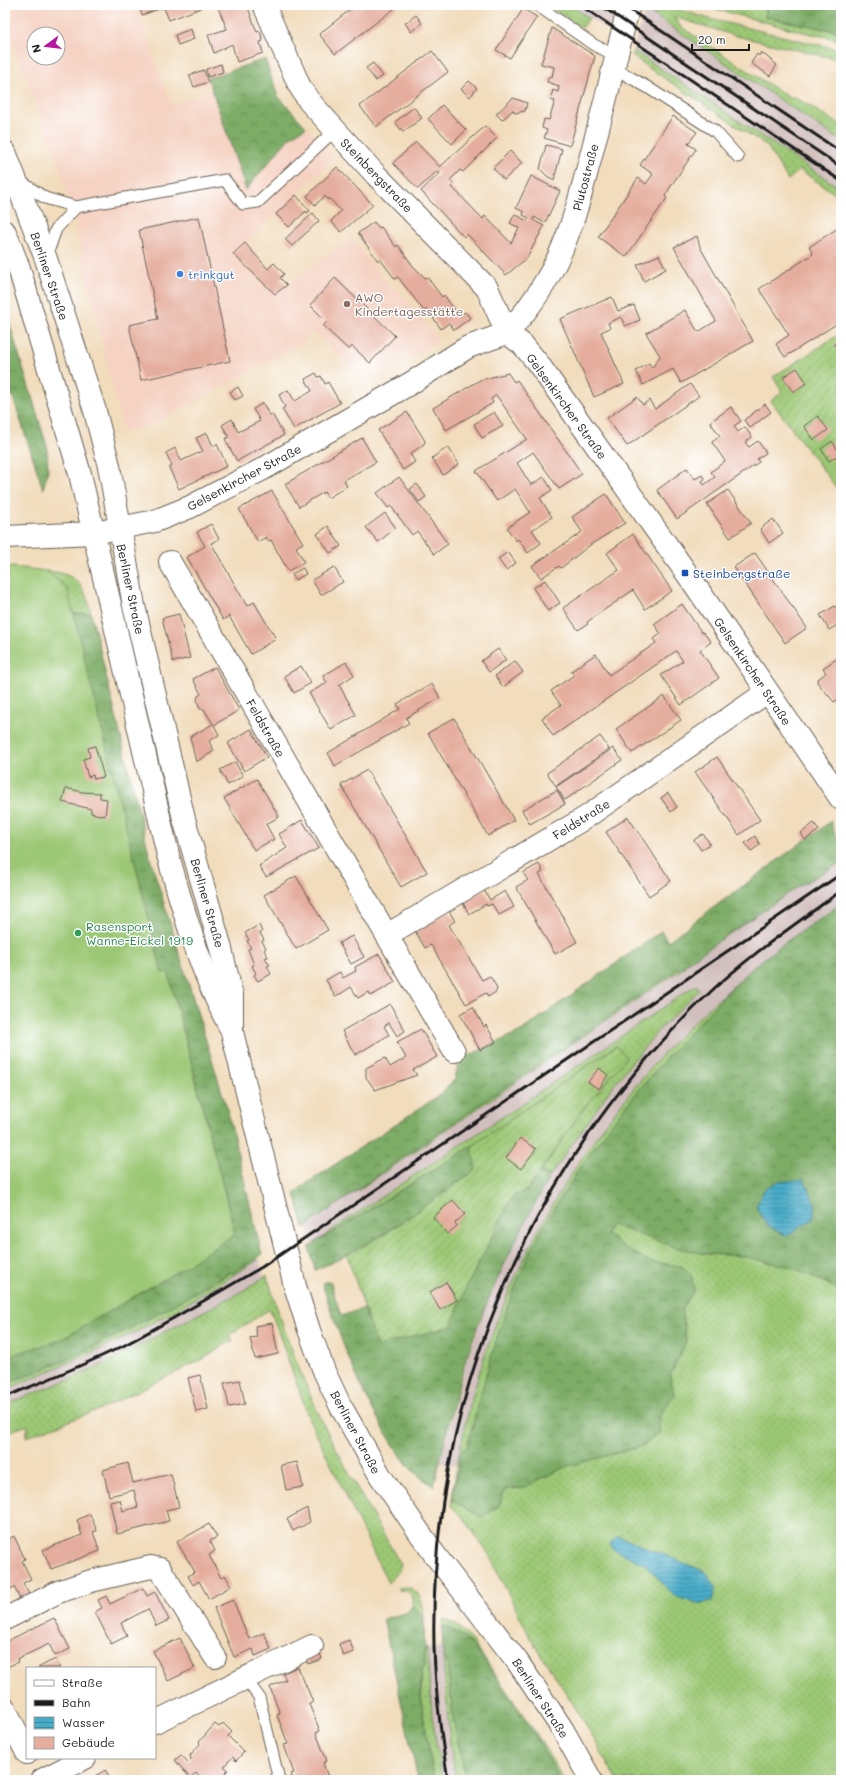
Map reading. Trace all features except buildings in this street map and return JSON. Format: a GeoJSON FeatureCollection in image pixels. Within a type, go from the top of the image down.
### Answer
{"type":"FeatureCollection","features":[{"type":"Feature","properties":{"kind":"street","name":"Steinbergstraße"},"geometry":{"type":"LineString","coordinates":[[264,5],[299,85],[310,101],[335,130],[486,288],[507,333]]}},
{"type":"Feature","properties":{"kind":"street","name":"Plutostraße"},"geometry":{"type":"LineString","coordinates":[[507,333],[527,312],[535,300],[551,275],[566,243],[580,197],[629,5]]}},
{"type":"Feature","properties":{"kind":"street","name":"Berliner Straße"},"geometry":{"type":"LineString","coordinates":[[5,152],[46,259],[95,411],[109,466],[131,595],[184,819],[220,945],[232,996],[232,1032]]}},
{"type":"Feature","properties":{"kind":"street","name":"Berliner Straße"},"geometry":{"type":"LineString","coordinates":[[5,232],[26,290],[80,474],[94,533],[104,585],[168,855],[183,908],[216,1000],[232,1032],[295,1286],[324,1371],[340,1405],[380,1477],[435,1555],[517,1661],[563,1730],[591,1780]]}},
{"type":"Feature","properties":{"kind":"street","name":"Gelsenkircher Straße"},"geometry":{"type":"LineString","coordinates":[[5,537],[94,533],[119,529],[155,521],[190,507],[263,469],[411,383],[468,347],[507,333],[522,344],[537,362],[841,799]]}},
{"type":"Feature","properties":{"kind":"street","name":"Feldstraße"},"geometry":{"type":"LineString","coordinates":[[170,562],[454,1051]]}},
{"type":"Feature","properties":{"kind":"street","name":"Feldstraße"},"geometry":{"type":"LineString","coordinates":[[387,935],[585,818],[767,692]]}},
{"type":"Feature","properties":{"kind":"street"},"geometry":{"type":"LineString","coordinates":[[5,1619],[58,1592],[91,1581],[151,1567],[160,1569],[215,1657]]}},
{"type":"Feature","properties":{"kind":"street"},"geometry":{"type":"LineString","coordinates":[[156,1722],[312,1646]]}},
{"type":"Feature","properties":{"kind":"street"},"geometry":{"type":"LineString","coordinates":[[5,1709],[26,1751]]}},
{"type":"Feature","properties":{"kind":"street"},"geometry":{"type":"LineString","coordinates":[[30,1759],[41,1780],[83,1759]]}},
{"type":"Feature","properties":{"kind":"lane"},"geometry":{"type":"LineString","coordinates":[[537,5],[594,45],[647,87],[714,131],[738,157]]}},
{"type":"Feature","properties":{"kind":"lane"},"geometry":{"type":"LineString","coordinates":[[16,178],[45,198],[76,207],[225,180],[243,204],[258,202],[335,130]]}},
{"type":"Feature","properties":{"kind":"lane"},"geometry":{"type":"LineString","coordinates":[[46,259],[56,229],[76,207]]}},
{"type":"Feature","properties":{"kind":"lane"},"geometry":{"type":"LineString","coordinates":[[245,1678],[259,1697],[279,1780]]}},
{"type":"Feature","properties":{"kind":"shaded area"},"geometry":{"type":"Polygon","coordinates":[[[5,5],[136,5],[171,105],[213,91],[246,189],[289,138],[306,127],[335,157],[233,255],[275,294],[351,238],[393,291],[397,288],[417,315],[419,314],[438,341],[370,385],[313,331],[302,343],[159,421],[124,433],[86,276],[78,232],[57,158],[5,24],[5,5]]]}},
{"type":"Feature","properties":{"kind":"shaded area"},"geometry":{"type":"Polygon","coordinates":[[[570,5],[617,5],[610,32],[589,18],[570,5]]]}},
{"type":"Feature","properties":{"kind":"shaded area"},"geometry":{"type":"Polygon","coordinates":[[[645,9],[841,141],[841,189],[633,50],[645,9]]]}},
{"type":"Feature","properties":{"kind":"shaded area"},"geometry":{"type":"Polygon","coordinates":[[[841,863],[841,904],[758,964],[695,1020],[636,1085],[583,1154],[535,1236],[502,1308],[486,1351],[474,1390],[458,1466],[440,1462],[468,1356],[486,1306],[511,1249],[529,1214],[550,1176],[615,1083],[658,1031],[699,989],[696,985],[516,1108],[342,1223],[312,1245],[307,1225],[801,885],[841,863]]]}},
{"type":"Feature","properties":{"kind":"shaded area"},"geometry":{"type":"Polygon","coordinates":[[[259,1257],[264,1278],[246,1289],[96,1368],[5,1405],[5,1390],[116,1342],[175,1311],[258,1260],[259,1257]]]}},
{"type":"Feature","properties":{"kind":"shaded area"},"geometry":{"type":"Polygon","coordinates":[[[427,1647],[443,1647],[444,1692],[456,1780],[442,1780],[432,1715],[427,1647]]]}},
{"type":"Feature","properties":{"kind":"green space"},"geometry":{"type":"Polygon","coordinates":[[[547,5],[570,5],[589,18],[582,28],[547,5]]]}},
{"type":"Feature","properties":{"kind":"green space"},"geometry":{"type":"Polygon","coordinates":[[[647,5],[664,5],[710,19],[841,50],[841,60],[736,36],[674,17],[681,27],[791,99],[793,96],[841,125],[841,141],[645,9],[647,5]]]}},
{"type":"Feature","properties":{"kind":"green space"},"geometry":{"type":"Polygon","coordinates":[[[699,5],[767,5],[765,17],[841,32],[841,40],[807,33],[699,5]]]}},
{"type":"Feature","properties":{"kind":"green space"},"geometry":{"type":"Polygon","coordinates":[[[767,5],[841,5],[841,32],[765,17],[767,5]]]}},
{"type":"Feature","properties":{"kind":"green space"},"geometry":{"type":"Polygon","coordinates":[[[633,50],[841,189],[841,198],[800,170],[788,180],[767,146],[649,68],[633,56],[633,50]]]}},
{"type":"Feature","properties":{"kind":"green space"},"geometry":{"type":"Polygon","coordinates":[[[265,59],[278,96],[306,127],[289,138],[246,190],[208,78],[265,59]]]}},
{"type":"Feature","properties":{"kind":"green space"},"geometry":{"type":"Polygon","coordinates":[[[5,309],[47,446],[48,470],[43,489],[5,373],[5,309]]]}},
{"type":"Feature","properties":{"kind":"green space"},"geometry":{"type":"Polygon","coordinates":[[[841,333],[841,494],[771,401],[782,392],[773,377],[841,333]]]}},
{"type":"Feature","properties":{"kind":"green space","name":"Rasensport Wanne-Eickel 1919"},"geometry":{"type":"Polygon","coordinates":[[[5,566],[47,571],[67,588],[162,973],[168,972],[235,1234],[181,1269],[60,1340],[5,1357],[5,566]]]}},
{"type":"Feature","properties":{"kind":"green space"},"geometry":{"type":"Polygon","coordinates":[[[47,571],[57,572],[73,578],[86,595],[91,613],[73,614],[67,588],[47,571]]]}},
{"type":"Feature","properties":{"kind":"green space"},"geometry":{"type":"Polygon","coordinates":[[[91,613],[151,861],[228,1112],[262,1255],[233,1273],[230,1272],[130,1329],[68,1359],[5,1384],[5,1357],[60,1340],[181,1269],[235,1233],[168,972],[162,974],[73,614],[91,613]]]}},
{"type":"Feature","properties":{"kind":"green space"},"geometry":{"type":"Polygon","coordinates":[[[831,821],[835,835],[841,840],[841,863],[801,885],[400,1159],[304,1228],[295,1193],[301,1187],[441,1094],[455,1079],[459,1060],[521,1031],[661,931],[668,941],[831,821]]]}},
{"type":"Feature","properties":{"kind":"green space"},"geometry":{"type":"Polygon","coordinates":[[[841,904],[841,1780],[617,1780],[583,1720],[530,1637],[489,1555],[465,1520],[451,1506],[460,1447],[475,1388],[493,1331],[516,1276],[542,1223],[573,1171],[607,1122],[657,1061],[696,1020],[766,959],[841,904]]]}},
{"type":"Feature","properties":{"kind":"green space"},"geometry":{"type":"Polygon","coordinates":[[[841,904],[841,1290],[794,1268],[742,1256],[707,1254],[677,1248],[612,1225],[606,1234],[625,1248],[651,1262],[681,1266],[691,1274],[694,1290],[682,1309],[686,1341],[670,1376],[674,1394],[660,1415],[659,1433],[643,1446],[565,1467],[523,1488],[505,1489],[499,1506],[481,1517],[452,1500],[462,1450],[467,1447],[493,1352],[508,1305],[527,1259],[562,1196],[602,1136],[648,1080],[734,986],[768,955],[841,904]]]}},
{"type":"Feature","properties":{"kind":"green space"},"geometry":{"type":"Polygon","coordinates":[[[684,965],[685,967],[307,1225],[400,1159],[684,965]]]}},
{"type":"Feature","properties":{"kind":"green space"},"geometry":{"type":"Polygon","coordinates":[[[696,985],[699,990],[658,1031],[615,1083],[550,1176],[541,1171],[584,1108],[627,1057],[616,1046],[472,1146],[312,1245],[342,1223],[516,1108],[696,985]]]}},
{"type":"Feature","properties":{"kind":"green space"},"geometry":{"type":"Polygon","coordinates":[[[616,1046],[627,1057],[584,1108],[527,1190],[512,1197],[465,1290],[451,1326],[377,1346],[347,1255],[388,1232],[476,1170],[472,1146],[616,1046]]]}},
{"type":"Feature","properties":{"kind":"green space"},"geometry":{"type":"Polygon","coordinates":[[[472,1146],[476,1170],[378,1237],[337,1260],[315,1270],[309,1247],[472,1146]]]}},
{"type":"Feature","properties":{"kind":"green space"},"geometry":{"type":"Polygon","coordinates":[[[541,1171],[550,1176],[504,1264],[484,1309],[467,1356],[453,1405],[434,1487],[410,1468],[382,1426],[358,1380],[338,1331],[322,1283],[330,1281],[341,1316],[364,1308],[377,1346],[451,1326],[465,1290],[512,1197],[527,1190],[541,1171]]]}},
{"type":"Feature","properties":{"kind":"green space"},"geometry":{"type":"Polygon","coordinates":[[[257,1258],[258,1260],[175,1311],[116,1342],[5,1390],[5,1384],[68,1359],[136,1325],[257,1258]]]}},
{"type":"Feature","properties":{"kind":"green space"},"geometry":{"type":"Polygon","coordinates":[[[267,1275],[280,1317],[311,1398],[347,1469],[401,1565],[396,1575],[388,1583],[309,1419],[270,1309],[229,1335],[233,1340],[199,1361],[101,1409],[26,1437],[28,1425],[5,1433],[5,1405],[96,1368],[246,1289],[267,1275]]]}},
{"type":"Feature","properties":{"kind":"green space"},"geometry":{"type":"Polygon","coordinates":[[[407,1587],[416,1592],[419,1596],[423,1605],[424,1620],[413,1604],[413,1597],[407,1591],[399,1590],[398,1588],[407,1587]]]}},
{"type":"Feature","properties":{"kind":"green space"},"geometry":{"type":"Polygon","coordinates":[[[413,1604],[424,1620],[425,1666],[422,1668],[420,1692],[434,1780],[418,1780],[383,1619],[408,1612],[413,1604]]]}},
{"type":"Feature","properties":{"kind":"green space"},"geometry":{"type":"Polygon","coordinates":[[[443,1619],[458,1626],[473,1642],[536,1733],[564,1780],[560,1780],[536,1737],[477,1651],[470,1642],[462,1636],[442,1626],[443,1619]]]}},
{"type":"Feature","properties":{"kind":"green space"},"geometry":{"type":"Polygon","coordinates":[[[442,1626],[462,1636],[470,1642],[477,1651],[536,1737],[560,1780],[466,1780],[453,1719],[447,1660],[443,1659],[442,1626]]]}},
{"type":"Feature","properties":{"kind":"green space"},"geometry":{"type":"Polygon","coordinates":[[[425,1647],[427,1647],[432,1715],[442,1780],[434,1780],[424,1724],[421,1682],[422,1668],[425,1666],[425,1647]]]}},
{"type":"Feature","properties":{"kind":"green space"},"geometry":{"type":"Polygon","coordinates":[[[443,1659],[447,1659],[453,1719],[466,1780],[456,1780],[450,1744],[443,1659]]]}},
{"type":"Feature","properties":{"kind":"water"},"geometry":{"type":"Polygon","coordinates":[[[804,1179],[816,1206],[813,1219],[786,1236],[767,1225],[756,1207],[765,1188],[778,1182],[804,1179]]]}},
{"type":"Feature","properties":{"kind":"water"},"geometry":{"type":"Polygon","coordinates":[[[618,1536],[706,1572],[716,1587],[712,1601],[697,1604],[674,1596],[646,1565],[612,1549],[610,1543],[618,1536]]]}},
{"type":"Feature","properties":{"kind":"railway"},"geometry":{"type":"LineString","coordinates":[[580,5],[841,181]]}},
{"type":"Feature","properties":{"kind":"railway"},"geometry":{"type":"LineString","coordinates":[[600,5],[841,167]]}},
{"type":"Feature","properties":{"kind":"railway"},"geometry":{"type":"LineString","coordinates":[[623,5],[841,152]]}},
{"type":"Feature","properties":{"kind":"railway"},"geometry":{"type":"LineString","coordinates":[[5,1397],[64,1373],[123,1346],[262,1267],[841,874]]}},
{"type":"Feature","properties":{"kind":"railway"},"geometry":{"type":"LineString","coordinates":[[448,1780],[439,1713],[434,1646],[437,1555],[449,1466],[470,1379],[500,1295],[539,1215],[586,1139],[640,1067],[702,1000],[735,970],[841,891]]}},
{"type":"Feature","properties":{"kind":"place","name":"trinkgut"},"geometry":{"type":"Point","coordinates":[180,274]}},
{"type":"Feature","properties":{"kind":"place","name":"AWO Kindertagesstätte"},"geometry":{"type":"Point","coordinates":[347,304]}},
{"type":"Feature","properties":{"kind":"place","name":"Steinbergstraße"},"geometry":{"type":"Point","coordinates":[685,573]}},
{"type":"Feature","properties":{"kind":"place","name":"Rasensport Wanne-Eickel 1919"},"geometry":{"type":"Point","coordinates":[78,933]}}]}
